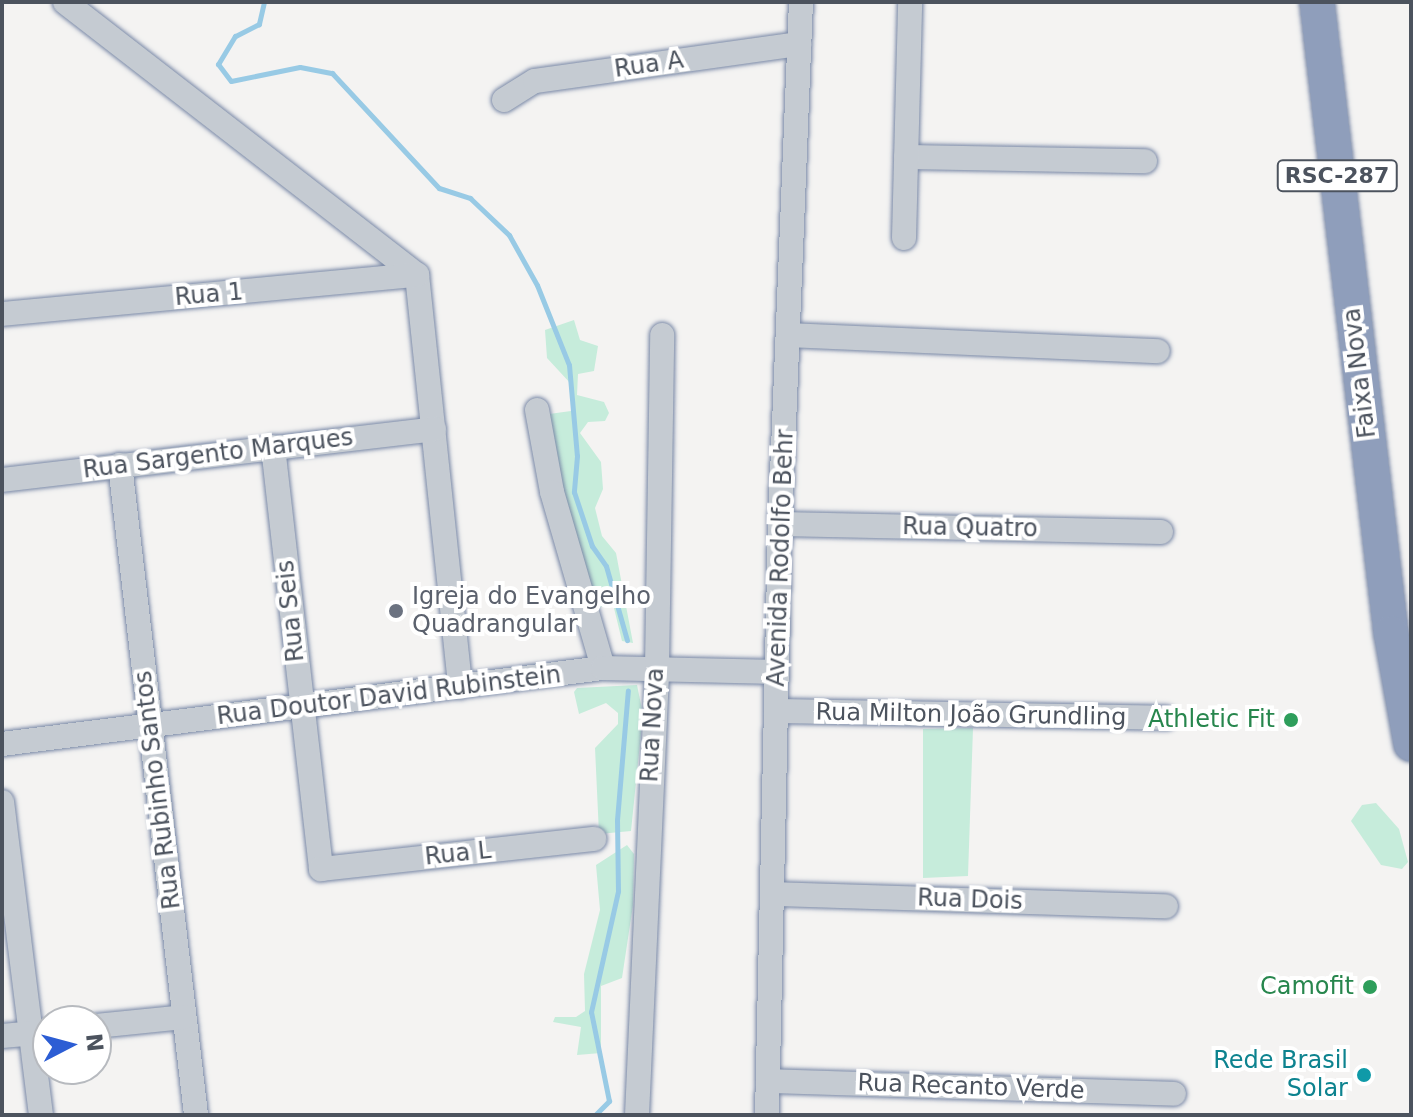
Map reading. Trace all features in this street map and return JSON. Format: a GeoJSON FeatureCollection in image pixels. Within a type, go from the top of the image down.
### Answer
{"type":"FeatureCollection","features":[{"type":"Feature","properties":{"kind":"highway","name":"Faixa Nova"},"geometry":{"type":"LineString","coordinates":[[1317,2],[1391,633],[1411,744]]}},
{"type":"Feature","properties":{"kind":"street"},"geometry":{"type":"LineString","coordinates":[[65,2],[417,275],[460,687]]}},
{"type":"Feature","properties":{"kind":"street","name":"Avenida Rodolfo Behr"},"geometry":{"type":"LineString","coordinates":[[767,1115],[780,524],[801,2]]}},
{"type":"Feature","properties":{"kind":"street"},"geometry":{"type":"LineString","coordinates":[[904,238],[910,2]]}},
{"type":"Feature","properties":{"kind":"street","name":"Rua A"},"geometry":{"type":"LineString","coordinates":[[504,100],[535,81],[799,44]]}},
{"type":"Feature","properties":{"kind":"street"},"geometry":{"type":"LineString","coordinates":[[906,157],[1145,161]]}},
{"type":"Feature","properties":{"kind":"street","name":"Rua 1"},"geometry":{"type":"LineString","coordinates":[[2,314],[417,275]]}},
{"type":"Feature","properties":{"kind":"street","name":"Rua Nova"},"geometry":{"type":"LineString","coordinates":[[637,1115],[657,668],[662,335]]}},
{"type":"Feature","properties":{"kind":"street"},"geometry":{"type":"LineString","coordinates":[[788,335],[1158,351]]}},
{"type":"Feature","properties":{"kind":"street"},"geometry":{"type":"LineString","coordinates":[[537,410],[552,492],[603,668]]}},
{"type":"Feature","properties":{"kind":"street","name":"Rua Sargento Marques"},"geometry":{"type":"LineString","coordinates":[[2,480],[434,429]]}},
{"type":"Feature","properties":{"kind":"street","name":"Rua Seis"},"geometry":{"type":"LineString","coordinates":[[273,447],[321,869]]}},
{"type":"Feature","properties":{"kind":"street","name":"Rua Rubinho Santos"},"geometry":{"type":"LineString","coordinates":[[120,465],[196,1115]]}},
{"type":"Feature","properties":{"kind":"street","name":"Rua Quatro"},"geometry":{"type":"LineString","coordinates":[[780,524],[1161,532]]}},
{"type":"Feature","properties":{"kind":"street","name":"Rua Doutor David Rubinstein"},"geometry":{"type":"LineString","coordinates":[[2,744],[603,668],[777,672]]}},
{"type":"Feature","properties":{"kind":"street","name":"Rua Milton João Grundling"},"geometry":{"type":"LineString","coordinates":[[776,711],[1166,718]]}},
{"type":"Feature","properties":{"kind":"street"},"geometry":{"type":"LineString","coordinates":[[2,802],[36,1005]]}},
{"type":"Feature","properties":{"kind":"street","name":"Rua L"},"geometry":{"type":"LineString","coordinates":[[321,869],[594,839]]}},
{"type":"Feature","properties":{"kind":"street","name":"Rua Dois"},"geometry":{"type":"LineString","coordinates":[[774,894],[1166,906]]}},
{"type":"Feature","properties":{"kind":"street"},"geometry":{"type":"LineString","coordinates":[[112,1024],[184,1017]]}},
{"type":"Feature","properties":{"kind":"street"},"geometry":{"type":"LineString","coordinates":[[2,1036],[32,1033]]}},
{"type":"Feature","properties":{"kind":"street","name":"Rua Recanto Verde"},"geometry":{"type":"LineString","coordinates":[[768,1081],[1174,1094]]}},
{"type":"Feature","properties":{"kind":"street"},"geometry":{"type":"LineString","coordinates":[[41,1085],[41,1115]]}},
{"type":"Feature","properties":{"kind":"green space"},"geometry":{"type":"Polygon","coordinates":[[[574,320],[580,340],[598,346],[594,371],[578,374],[577,395],[604,402],[609,413],[605,421],[588,422],[580,433],[601,462],[603,489],[595,508],[602,536],[616,553],[633,643],[622,641],[613,604],[598,608],[561,505],[549,414],[571,411],[571,384],[547,358],[545,330],[574,320]]]}},
{"type":"Feature","properties":{"kind":"green space"},"geometry":{"type":"Polygon","coordinates":[[[637,685],[643,714],[631,831],[599,834],[595,748],[618,724],[618,713],[606,703],[579,714],[574,692],[577,688],[637,685]]]}},
{"type":"Feature","properties":{"kind":"green space"},"geometry":{"type":"Polygon","coordinates":[[[973,728],[968,876],[923,878],[923,729],[973,728]]]}},
{"type":"Feature","properties":{"kind":"green space"},"geometry":{"type":"Polygon","coordinates":[[[1376,803],[1399,829],[1408,862],[1402,869],[1381,865],[1351,821],[1362,805],[1376,803]]]}},
{"type":"Feature","properties":{"kind":"green space"},"geometry":{"type":"Polygon","coordinates":[[[627,845],[634,854],[633,905],[622,978],[601,986],[601,1053],[577,1055],[581,1027],[553,1022],[555,1017],[576,1017],[585,1011],[584,974],[600,910],[596,865],[627,845]]]}},
{"type":"Feature","properties":{"kind":"waterway"},"geometry":{"type":"LineString","coordinates":[[264,2],[259,24],[235,36],[218,64],[231,81],[300,67],[332,73],[439,188],[470,198],[509,235],[537,285],[569,365],[577,456],[574,492],[592,546],[606,566],[627,640]]}},
{"type":"Feature","properties":{"kind":"waterway"},"geometry":{"type":"LineString","coordinates":[[595,1115],[609,1101],[591,1012],[618,891],[617,820],[628,690]]}},
{"type":"Feature","properties":{"kind":"place","name":"Igreja do Evangelho Quadrangular"},"geometry":{"type":"Point","coordinates":[396,611]}},
{"type":"Feature","properties":{"kind":"place","name":"Athletic Fit"},"geometry":{"type":"Point","coordinates":[1291,720]}},
{"type":"Feature","properties":{"kind":"place","name":"Camofit"},"geometry":{"type":"Point","coordinates":[1370,987]}},
{"type":"Feature","properties":{"kind":"place","name":"Rede Brasil Solar"},"geometry":{"type":"Point","coordinates":[1364,1075]}}]}
